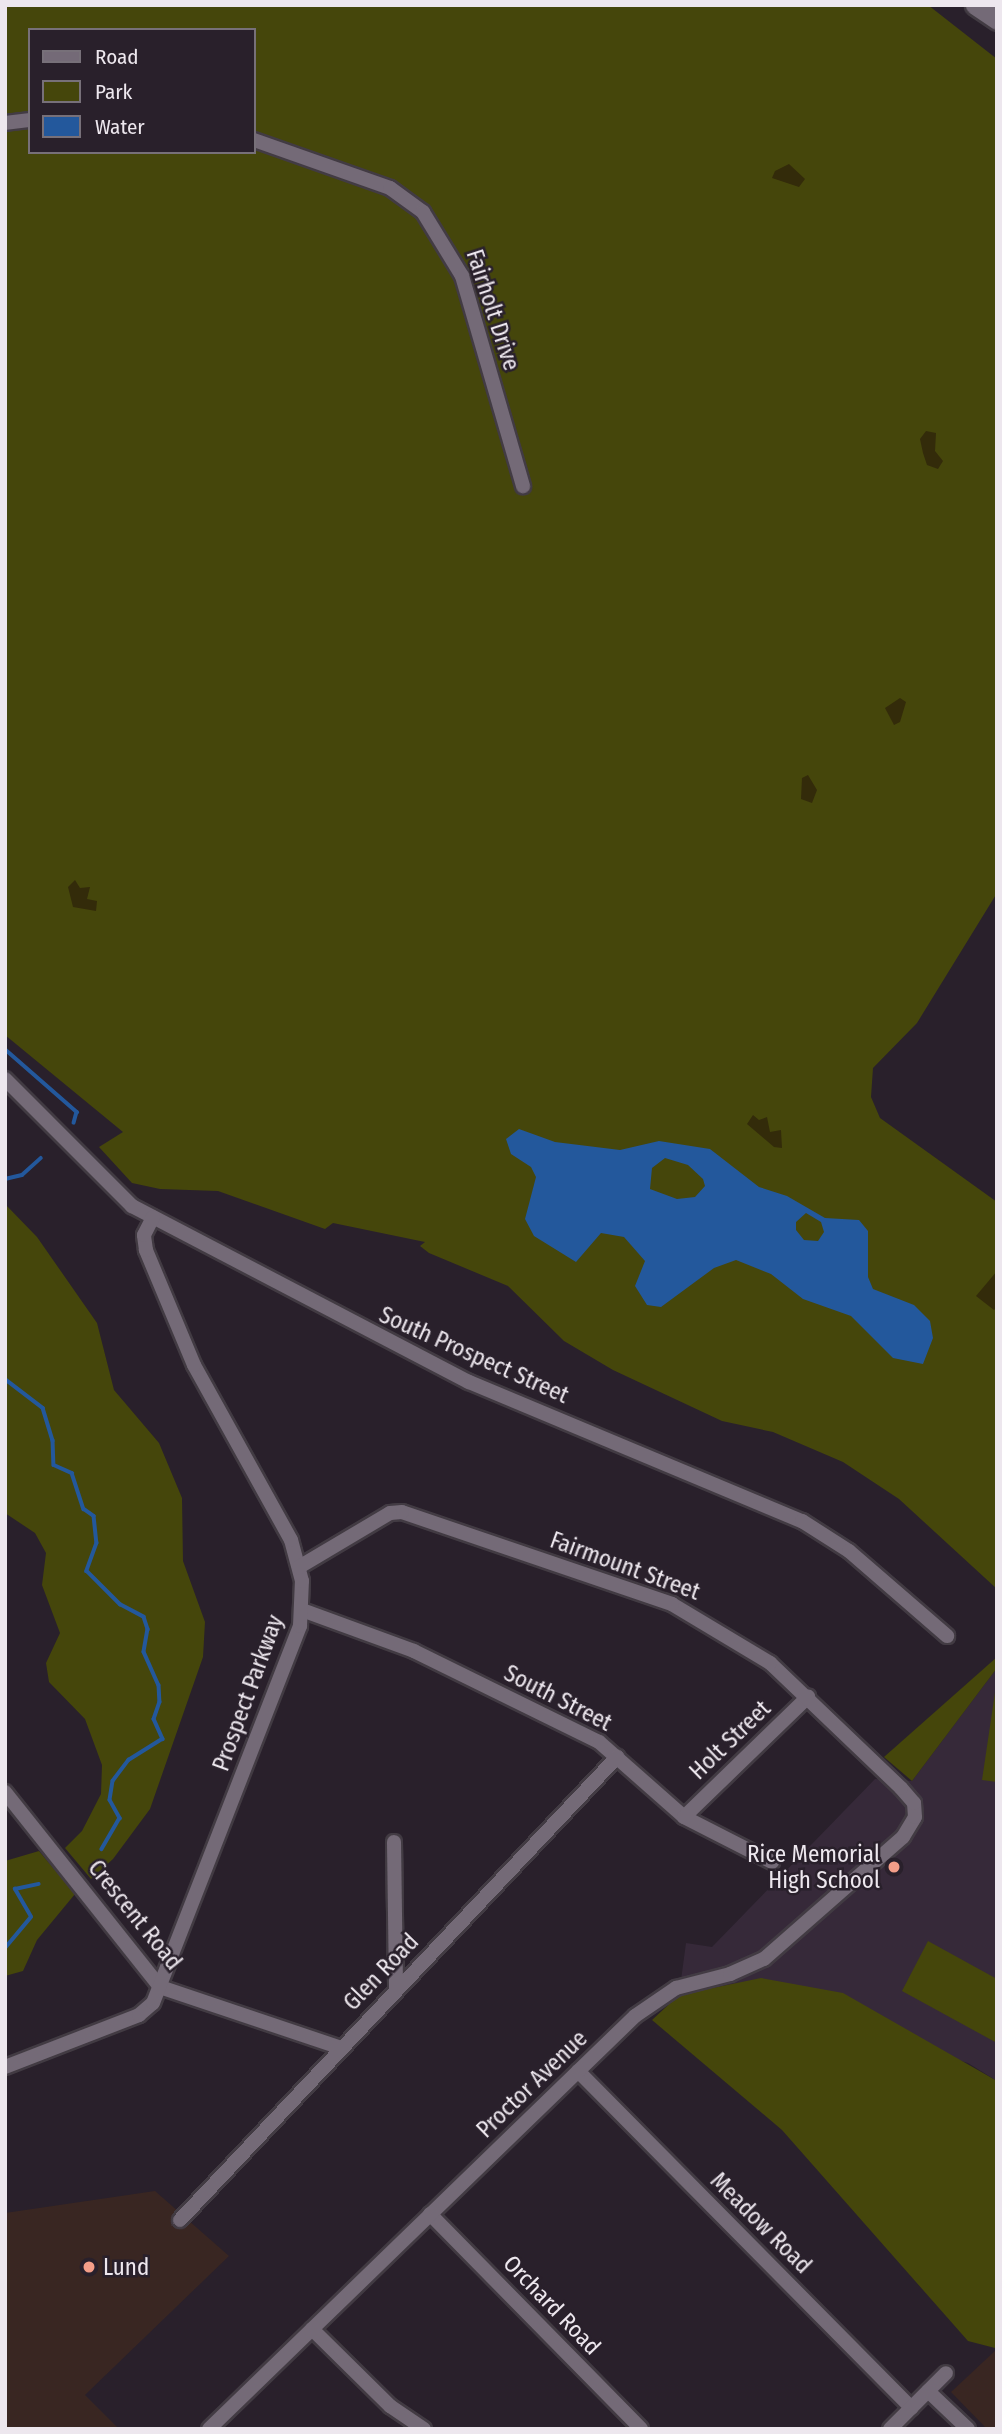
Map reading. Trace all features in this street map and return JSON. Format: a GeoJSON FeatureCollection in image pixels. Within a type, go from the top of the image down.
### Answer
{"type":"FeatureCollection","features":[{"type":"Feature","properties":{"kind":"main road"},"geometry":{"type":"LineString","coordinates":[[975,5],[997,20]]}},
{"type":"Feature","properties":{"kind":"street"},"geometry":{"type":"LineString","coordinates":[[5,123],[28,120]]}},
{"type":"Feature","properties":{"kind":"street","name":"Fairholt Drive"},"geometry":{"type":"LineString","coordinates":[[256,141],[390,188],[423,212],[462,276],[523,486]]}},
{"type":"Feature","properties":{"kind":"street","name":"South Prospect Street"},"geometry":{"type":"LineString","coordinates":[[5,1079],[123,1199],[153,1217],[335,1316],[469,1382],[802,1521],[849,1550],[947,1636]]}},
{"type":"Feature","properties":{"kind":"street","name":"Prospect Parkway"},"geometry":{"type":"LineString","coordinates":[[5,2067],[139,2015],[153,2003],[290,1657],[302,1610],[299,1567],[281,1517],[194,1365],[146,1250],[144,1235],[153,1217]]}},
{"type":"Feature","properties":{"kind":"street","name":"Fairmount Street"},"geometry":{"type":"LineString","coordinates":[[299,1567],[390,1513],[402,1512],[672,1604],[770,1663],[901,1788],[914,1803],[915,1817]]}},
{"type":"Feature","properties":{"kind":"street","name":"South Street"},"geometry":{"type":"LineString","coordinates":[[302,1610],[414,1651],[590,1737],[617,1757],[684,1817],[772,1862]]}},
{"type":"Feature","properties":{"kind":"street","name":"Holt Street"},"geometry":{"type":"LineString","coordinates":[[684,1817],[808,1697]]}},
{"type":"Feature","properties":{"kind":"street","name":"Glen Road"},"geometry":{"type":"LineString","coordinates":[[180,2220],[617,1757]]}},
{"type":"Feature","properties":{"kind":"street","name":"Crescent Road"},"geometry":{"type":"LineString","coordinates":[[5,1792],[160,1987],[341,2048]]}},
{"type":"Feature","properties":{"kind":"street","name":"Proctor Avenue"},"geometry":{"type":"LineString","coordinates":[[209,2429],[578,2071],[658,1997],[764,1959],[903,1837],[915,1817]]}},
{"type":"Feature","properties":{"kind":"street"},"geometry":{"type":"LineString","coordinates":[[394,1842],[396,1990]]}},
{"type":"Feature","properties":{"kind":"street","name":"Meadow Road"},"geometry":{"type":"LineString","coordinates":[[578,2071],[911,2409]]}},
{"type":"Feature","properties":{"kind":"street","name":"Orchard Road"},"geometry":{"type":"LineString","coordinates":[[430,2214],[641,2429]]}},
{"type":"Feature","properties":{"kind":"street"},"geometry":{"type":"LineString","coordinates":[[312,2329],[390,2406],[424,2429]]}},
{"type":"Feature","properties":{"kind":"street"},"geometry":{"type":"LineString","coordinates":[[890,2429],[946,2374]]}},
{"type":"Feature","properties":{"kind":"street"},"geometry":{"type":"LineString","coordinates":[[928,2391],[968,2429]]}},
{"type":"Feature","properties":{"kind":"shaded area","name":"Rice Memorial High School"},"geometry":{"type":"Polygon","coordinates":[[[997,1668],[997,2081],[968,2063],[715,1989],[679,1995],[686,1943],[712,1947],[875,1779],[912,1781],[997,1668]]]}},
{"type":"Feature","properties":{"kind":"shaded area"},"geometry":{"type":"Polygon","coordinates":[[[155,2191],[229,2256],[85,2395],[119,2429],[5,2429],[5,2213],[155,2191]]]}},
{"type":"Feature","properties":{"kind":"shaded area"},"geometry":{"type":"Polygon","coordinates":[[[997,2349],[997,2429],[987,2429],[951,2392],[997,2349]]]}},
{"type":"Feature","properties":{"kind":"green space"},"geometry":{"type":"Polygon","coordinates":[[[5,5],[928,5],[997,59],[997,893],[917,1023],[873,1068],[871,1097],[880,1118],[997,1202],[997,1589],[899,1499],[843,1462],[773,1432],[722,1421],[613,1370],[564,1341],[508,1286],[429,1253],[420,1246],[425,1242],[333,1223],[325,1229],[218,1191],[160,1189],[132,1183],[99,1147],[123,1132],[5,1035],[5,5]]]}},
{"type":"Feature","properties":{"kind":"green space"},"geometry":{"type":"Polygon","coordinates":[[[5,1204],[37,1237],[97,1323],[114,1390],[159,1443],[182,1498],[183,1561],[205,1622],[203,1657],[150,1809],[113,1859],[91,1879],[65,1848],[82,1831],[101,1794],[102,1765],[85,1719],[49,1682],[46,1663],[60,1633],[42,1585],[46,1553],[35,1533],[5,1513],[5,1204]]]}},
{"type":"Feature","properties":{"kind":"green space"},"geometry":{"type":"Polygon","coordinates":[[[997,1657],[997,1668],[912,1781],[884,1757],[997,1657]]]}},
{"type":"Feature","properties":{"kind":"green space"},"geometry":{"type":"Polygon","coordinates":[[[997,1679],[997,1782],[982,1780],[997,1679]]]}},
{"type":"Feature","properties":{"kind":"green space"},"geometry":{"type":"Polygon","coordinates":[[[39,1851],[75,1894],[37,1940],[23,1971],[5,1976],[5,1861],[39,1851]]]}},
{"type":"Feature","properties":{"kind":"green space"},"geometry":{"type":"Polygon","coordinates":[[[928,1941],[997,1979],[997,2043],[902,1991],[928,1941]]]}},
{"type":"Feature","properties":{"kind":"green space"},"geometry":{"type":"Polygon","coordinates":[[[761,1978],[843,1993],[997,2081],[995,2348],[968,2341],[782,2130],[652,2020],[679,1995],[761,1978]]]}},
{"type":"Feature","properties":{"kind":"sand"},"geometry":{"type":"Polygon","coordinates":[[[789,164],[805,179],[799,187],[772,178],[775,171],[789,164]]]}},
{"type":"Feature","properties":{"kind":"sand"},"geometry":{"type":"Polygon","coordinates":[[[926,431],[936,433],[935,451],[943,461],[938,469],[927,465],[923,453],[920,439],[926,431]]]}},
{"type":"Feature","properties":{"kind":"sand"},"geometry":{"type":"Polygon","coordinates":[[[900,698],[906,702],[900,722],[894,725],[885,708],[900,698]]]}},
{"type":"Feature","properties":{"kind":"sand"},"geometry":{"type":"Polygon","coordinates":[[[808,775],[817,790],[812,803],[801,799],[802,778],[808,775]]]}},
{"type":"Feature","properties":{"kind":"sand"},"geometry":{"type":"Polygon","coordinates":[[[75,880],[80,888],[90,887],[87,899],[97,901],[96,911],[73,907],[68,887],[75,880]]]}},
{"type":"Feature","properties":{"kind":"sand"},"geometry":{"type":"Polygon","coordinates":[[[753,1115],[759,1120],[767,1117],[770,1132],[781,1130],[782,1148],[774,1147],[747,1124],[753,1115]]]}},
{"type":"Feature","properties":{"kind":"sand"},"geometry":{"type":"Polygon","coordinates":[[[997,1271],[997,1307],[994,1310],[976,1296],[997,1271]]]}},
{"type":"Feature","properties":{"kind":"water"},"geometry":{"type":"Polygon","coordinates":[[[519,1129],[555,1142],[620,1150],[659,1141],[710,1149],[759,1187],[787,1196],[825,1218],[859,1220],[868,1231],[868,1277],[873,1289],[914,1305],[930,1321],[933,1338],[923,1364],[893,1358],[851,1316],[803,1299],[771,1274],[736,1260],[714,1268],[661,1307],[647,1305],[635,1286],[645,1261],[624,1237],[601,1233],[576,1262],[534,1236],[525,1219],[536,1177],[531,1167],[511,1154],[506,1139],[519,1129]],[[665,1158],[652,1168],[650,1189],[677,1199],[695,1197],[705,1186],[703,1179],[688,1165],[665,1158]],[[806,1213],[796,1222],[796,1230],[804,1240],[818,1241],[824,1232],[821,1222],[806,1213]]]}},
{"type":"Feature","properties":{"kind":"waterway"},"geometry":{"type":"LineString","coordinates":[[5,1049],[77,1112],[74,1123]]}},
{"type":"Feature","properties":{"kind":"waterway"},"geometry":{"type":"LineString","coordinates":[[5,1179],[22,1175],[41,1158]]}},
{"type":"Feature","properties":{"kind":"waterway"},"geometry":{"type":"LineString","coordinates":[[5,1379],[43,1408],[53,1440],[54,1465],[72,1473],[84,1509],[94,1516],[97,1543],[87,1571],[120,1604],[144,1617],[148,1629],[144,1652],[159,1685],[160,1702],[154,1719],[163,1739],[129,1760],[113,1781],[110,1800],[120,1818],[102,1849]]}},
{"type":"Feature","properties":{"kind":"waterway"},"geometry":{"type":"LineString","coordinates":[[5,1948],[31,1917],[15,1889],[38,1884]]}},
{"type":"Feature","properties":{"kind":"place","name":"Rice Memorial High School"},"geometry":{"type":"Point","coordinates":[894,1867]}},
{"type":"Feature","properties":{"kind":"place","name":"Lund"},"geometry":{"type":"Point","coordinates":[89,2267]}}]}
